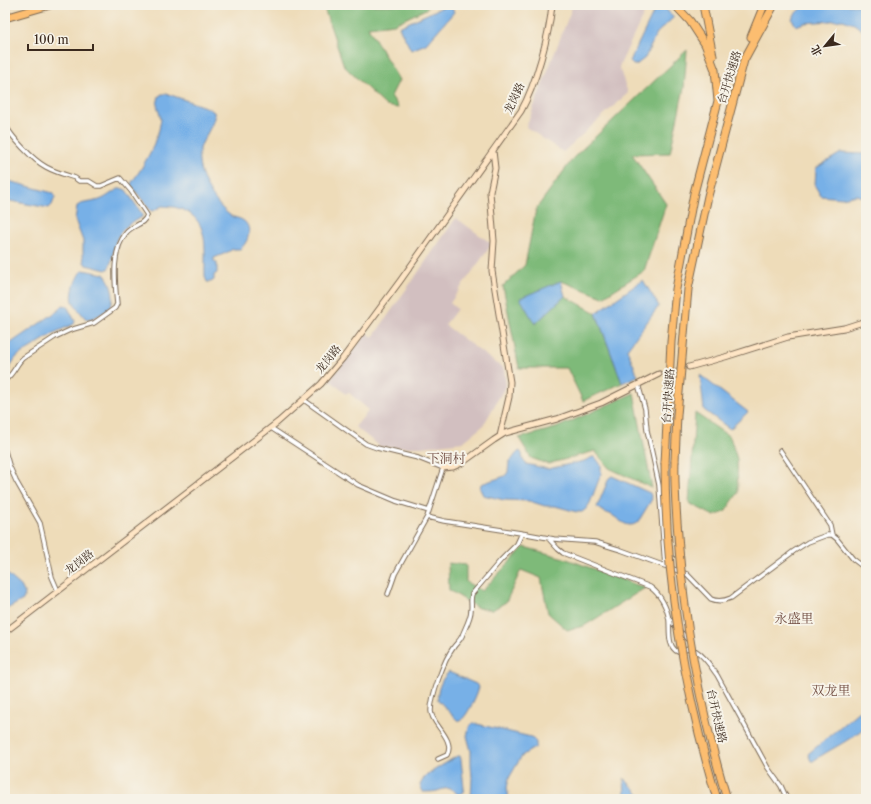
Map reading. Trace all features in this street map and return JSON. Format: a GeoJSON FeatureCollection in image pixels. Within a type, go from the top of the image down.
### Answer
{"type":"FeatureCollection","features":[{"type":"Feature","properties":{"kind":"highway"},"geometry":{"type":"LineString","coordinates":[[5,18],[50,5]]}},
{"type":"Feature","properties":{"kind":"highway"},"geometry":{"type":"LineString","coordinates":[[674,5],[708,42]]}},
{"type":"Feature","properties":{"kind":"highway"},"geometry":{"type":"LineString","coordinates":[[703,5],[708,42]]}},
{"type":"Feature","properties":{"kind":"highway"},"geometry":{"type":"LineString","coordinates":[[744,60],[764,5]]}},
{"type":"Feature","properties":{"kind":"highway","name":"台开快速路"},"geometry":{"type":"LineString","coordinates":[[727,799],[707,724],[692,652],[683,590],[674,477],[677,416],[688,289],[712,179],[744,60],[774,5]]}},
{"type":"Feature","properties":{"kind":"highway","name":"台开快速路"},"geometry":{"type":"LineString","coordinates":[[708,42],[715,70],[718,101],[694,193],[676,289],[671,342],[665,463],[670,560],[682,654],[697,726],[717,799]]}},
{"type":"Feature","properties":{"kind":"main road","name":"龙岗路"},"geometry":{"type":"LineString","coordinates":[[5,632],[271,428],[321,384],[348,352],[521,112],[543,49],[552,5]]}},
{"type":"Feature","properties":{"kind":"main road"},"geometry":{"type":"LineString","coordinates":[[493,151],[495,168],[490,192],[494,241],[492,271],[510,382],[509,397],[500,436]]}},
{"type":"Feature","properties":{"kind":"main road"},"geometry":{"type":"LineString","coordinates":[[689,367],[788,337],[838,329],[866,321]]}},
{"type":"Feature","properties":{"kind":"main road"},"geometry":{"type":"LineString","coordinates":[[443,468],[453,467],[462,463],[500,436],[601,403],[659,374]]}},
{"type":"Feature","properties":{"kind":"street"},"geometry":{"type":"LineString","coordinates":[[5,124],[19,143],[46,167],[79,181],[91,182],[98,186],[102,186],[120,178],[131,190],[147,215],[144,221],[126,232],[119,249],[116,258],[115,308],[94,323],[70,330],[55,337],[20,361],[12,375],[5,380]]}},
{"type":"Feature","properties":{"kind":"street"},"geometry":{"type":"LineString","coordinates":[[638,384],[645,409],[647,430],[658,485],[665,566]]}},
{"type":"Feature","properties":{"kind":"street"},"geometry":{"type":"LineString","coordinates":[[304,400],[366,444],[418,458],[443,468],[427,517],[395,574],[388,594]]}},
{"type":"Feature","properties":{"kind":"street"},"geometry":{"type":"LineString","coordinates":[[271,428],[358,485],[396,501],[429,512]]}},
{"type":"Feature","properties":{"kind":"street"},"geometry":{"type":"LineString","coordinates":[[780,450],[830,525],[832,535]]}},
{"type":"Feature","properties":{"kind":"street"},"geometry":{"type":"LineString","coordinates":[[5,451],[16,482],[40,523],[52,577],[58,591]]}},
{"type":"Feature","properties":{"kind":"street"},"geometry":{"type":"LineString","coordinates":[[427,517],[548,538],[595,542],[689,575],[711,599],[716,601],[724,601],[731,598],[794,551],[808,542],[827,534],[832,535],[840,542],[853,559],[866,569]]}},
{"type":"Feature","properties":{"kind":"street"},"geometry":{"type":"LineString","coordinates":[[438,759],[447,755],[449,750],[446,736],[430,712],[434,692],[441,673],[453,647],[462,637],[471,612],[470,599],[472,594],[517,544],[522,533]]}},
{"type":"Feature","properties":{"kind":"street"},"geometry":{"type":"LineString","coordinates":[[548,538],[563,553],[650,586],[660,597],[668,618],[672,648],[678,652],[691,649],[699,652]]}},
{"type":"Feature","properties":{"kind":"street"},"geometry":{"type":"LineString","coordinates":[[668,618],[699,652],[717,676],[787,799]]}},
{"type":"Feature","properties":{"kind":"shaded area"},"geometry":{"type":"Polygon","coordinates":[[[573,5],[644,5],[647,7],[619,67],[628,93],[563,152],[526,127],[573,5]]]}},
{"type":"Feature","properties":{"kind":"shaded area"},"geometry":{"type":"Polygon","coordinates":[[[456,218],[492,244],[450,303],[457,309],[445,325],[504,369],[506,385],[483,426],[463,442],[422,447],[381,447],[355,427],[369,410],[348,392],[346,394],[330,380],[367,333],[373,337],[456,218]]]}},
{"type":"Feature","properties":{"kind":"green space"},"geometry":{"type":"Polygon","coordinates":[[[323,5],[426,5],[428,8],[394,24],[368,27],[399,80],[391,96],[399,108],[386,106],[344,66],[323,5]]]}},
{"type":"Feature","properties":{"kind":"green space"},"geometry":{"type":"Polygon","coordinates":[[[687,50],[684,88],[670,153],[632,154],[666,204],[644,271],[603,297],[561,281],[535,324],[565,296],[596,313],[622,383],[583,401],[567,368],[519,368],[503,286],[525,265],[536,209],[574,157],[687,50]]]}},
{"type":"Feature","properties":{"kind":"green space"},"geometry":{"type":"Polygon","coordinates":[[[634,393],[652,488],[609,468],[595,451],[548,464],[531,458],[519,438],[556,428],[634,393]]]}},
{"type":"Feature","properties":{"kind":"green space"},"geometry":{"type":"Polygon","coordinates":[[[695,413],[730,437],[737,459],[738,493],[725,512],[714,516],[689,503],[695,413]]]}},
{"type":"Feature","properties":{"kind":"green space"},"geometry":{"type":"Polygon","coordinates":[[[524,547],[564,558],[645,588],[584,626],[567,630],[548,613],[541,578],[521,570],[506,602],[492,610],[478,608],[449,590],[448,563],[466,565],[466,582],[482,591],[524,547]]]}},
{"type":"Feature","properties":{"kind":"water"},"geometry":{"type":"Polygon","coordinates":[[[447,5],[451,5],[454,12],[426,44],[411,50],[399,27],[447,5]]]}},
{"type":"Feature","properties":{"kind":"water"},"geometry":{"type":"Polygon","coordinates":[[[657,5],[661,5],[674,17],[657,33],[645,58],[636,65],[633,65],[630,61],[657,5]]]}},
{"type":"Feature","properties":{"kind":"water"},"geometry":{"type":"Polygon","coordinates":[[[808,5],[866,5],[866,33],[854,24],[843,20],[804,23],[796,26],[792,19],[798,10],[808,5]]]}},
{"type":"Feature","properties":{"kind":"water"},"geometry":{"type":"Polygon","coordinates":[[[162,94],[168,94],[208,108],[214,112],[213,121],[200,149],[200,170],[210,191],[219,205],[231,216],[245,222],[249,229],[247,240],[243,247],[240,249],[233,249],[214,258],[214,261],[217,263],[217,273],[214,275],[214,280],[211,282],[207,282],[205,277],[205,244],[200,225],[195,218],[186,211],[174,207],[162,206],[151,211],[131,185],[151,151],[159,130],[161,119],[157,105],[159,96],[162,94]]]}},
{"type":"Feature","properties":{"kind":"water"},"geometry":{"type":"Polygon","coordinates":[[[841,153],[866,154],[866,198],[856,195],[842,198],[821,196],[815,186],[816,168],[841,153]]]}},
{"type":"Feature","properties":{"kind":"water"},"geometry":{"type":"Polygon","coordinates":[[[5,180],[53,193],[55,197],[52,205],[49,208],[10,201],[5,202],[5,180]]]}},
{"type":"Feature","properties":{"kind":"water"},"geometry":{"type":"Polygon","coordinates":[[[121,188],[126,190],[142,214],[142,217],[130,224],[119,235],[116,240],[109,268],[106,270],[86,265],[83,254],[83,241],[75,220],[77,206],[102,199],[121,188]]]}},
{"type":"Feature","properties":{"kind":"water"},"geometry":{"type":"Polygon","coordinates":[[[83,270],[104,274],[106,276],[111,287],[113,300],[108,309],[89,319],[86,319],[79,311],[72,298],[76,280],[78,275],[83,270]]]}},
{"type":"Feature","properties":{"kind":"water"},"geometry":{"type":"Polygon","coordinates":[[[643,280],[659,306],[627,349],[638,376],[622,383],[596,313],[643,280]]]}},
{"type":"Feature","properties":{"kind":"water"},"geometry":{"type":"Polygon","coordinates":[[[561,281],[565,296],[535,324],[520,298],[561,281]]]}},
{"type":"Feature","properties":{"kind":"water"},"geometry":{"type":"Polygon","coordinates":[[[63,305],[67,306],[75,321],[74,324],[56,332],[19,355],[14,360],[5,375],[5,347],[59,310],[63,305]]]}},
{"type":"Feature","properties":{"kind":"water"},"geometry":{"type":"Polygon","coordinates":[[[700,375],[748,412],[730,429],[704,410],[700,375]]]}},
{"type":"Feature","properties":{"kind":"water"},"geometry":{"type":"Polygon","coordinates":[[[520,451],[526,464],[548,469],[584,461],[593,457],[596,458],[601,465],[601,474],[590,503],[586,509],[582,512],[577,512],[555,506],[545,506],[529,501],[504,500],[483,495],[480,489],[481,484],[505,476],[508,472],[509,462],[520,451]]]}},
{"type":"Feature","properties":{"kind":"water"},"geometry":{"type":"Polygon","coordinates":[[[612,476],[650,493],[652,499],[638,522],[627,525],[597,507],[609,478],[612,476]]]}},
{"type":"Feature","properties":{"kind":"water"},"geometry":{"type":"Polygon","coordinates":[[[5,572],[21,586],[25,594],[23,600],[5,610],[5,572]]]}},
{"type":"Feature","properties":{"kind":"water"},"geometry":{"type":"Polygon","coordinates":[[[449,672],[476,684],[479,687],[469,711],[460,721],[457,720],[438,700],[440,685],[446,674],[449,672]]]}},
{"type":"Feature","properties":{"kind":"water"},"geometry":{"type":"Polygon","coordinates":[[[866,705],[866,726],[847,741],[811,761],[808,754],[866,705]]]}},
{"type":"Feature","properties":{"kind":"water"},"geometry":{"type":"Polygon","coordinates":[[[473,723],[531,737],[536,742],[536,747],[523,755],[509,778],[507,788],[509,799],[471,799],[471,751],[467,736],[469,727],[473,723]]]}},
{"type":"Feature","properties":{"kind":"water"},"geometry":{"type":"Polygon","coordinates":[[[457,756],[460,756],[461,759],[464,788],[463,792],[458,795],[449,788],[434,792],[423,792],[420,785],[425,776],[457,756]]]}},
{"type":"Feature","properties":{"kind":"water"},"geometry":{"type":"Polygon","coordinates":[[[624,778],[643,799],[625,799],[624,778]]]}},
{"type":"Feature","properties":{"kind":"tunnel"},"geometry":{"type":"LineString","coordinates":[[659,374],[689,367]]}},
{"type":"Feature","properties":{"kind":"district","name":"下洞村"},"geometry":{"type":"Point","coordinates":[446,458]}},
{"type":"Feature","properties":{"kind":"district","name":"永盛里"},"geometry":{"type":"Point","coordinates":[794,618]}},
{"type":"Feature","properties":{"kind":"district","name":"双龙里"},"geometry":{"type":"Point","coordinates":[831,690]}}]}
